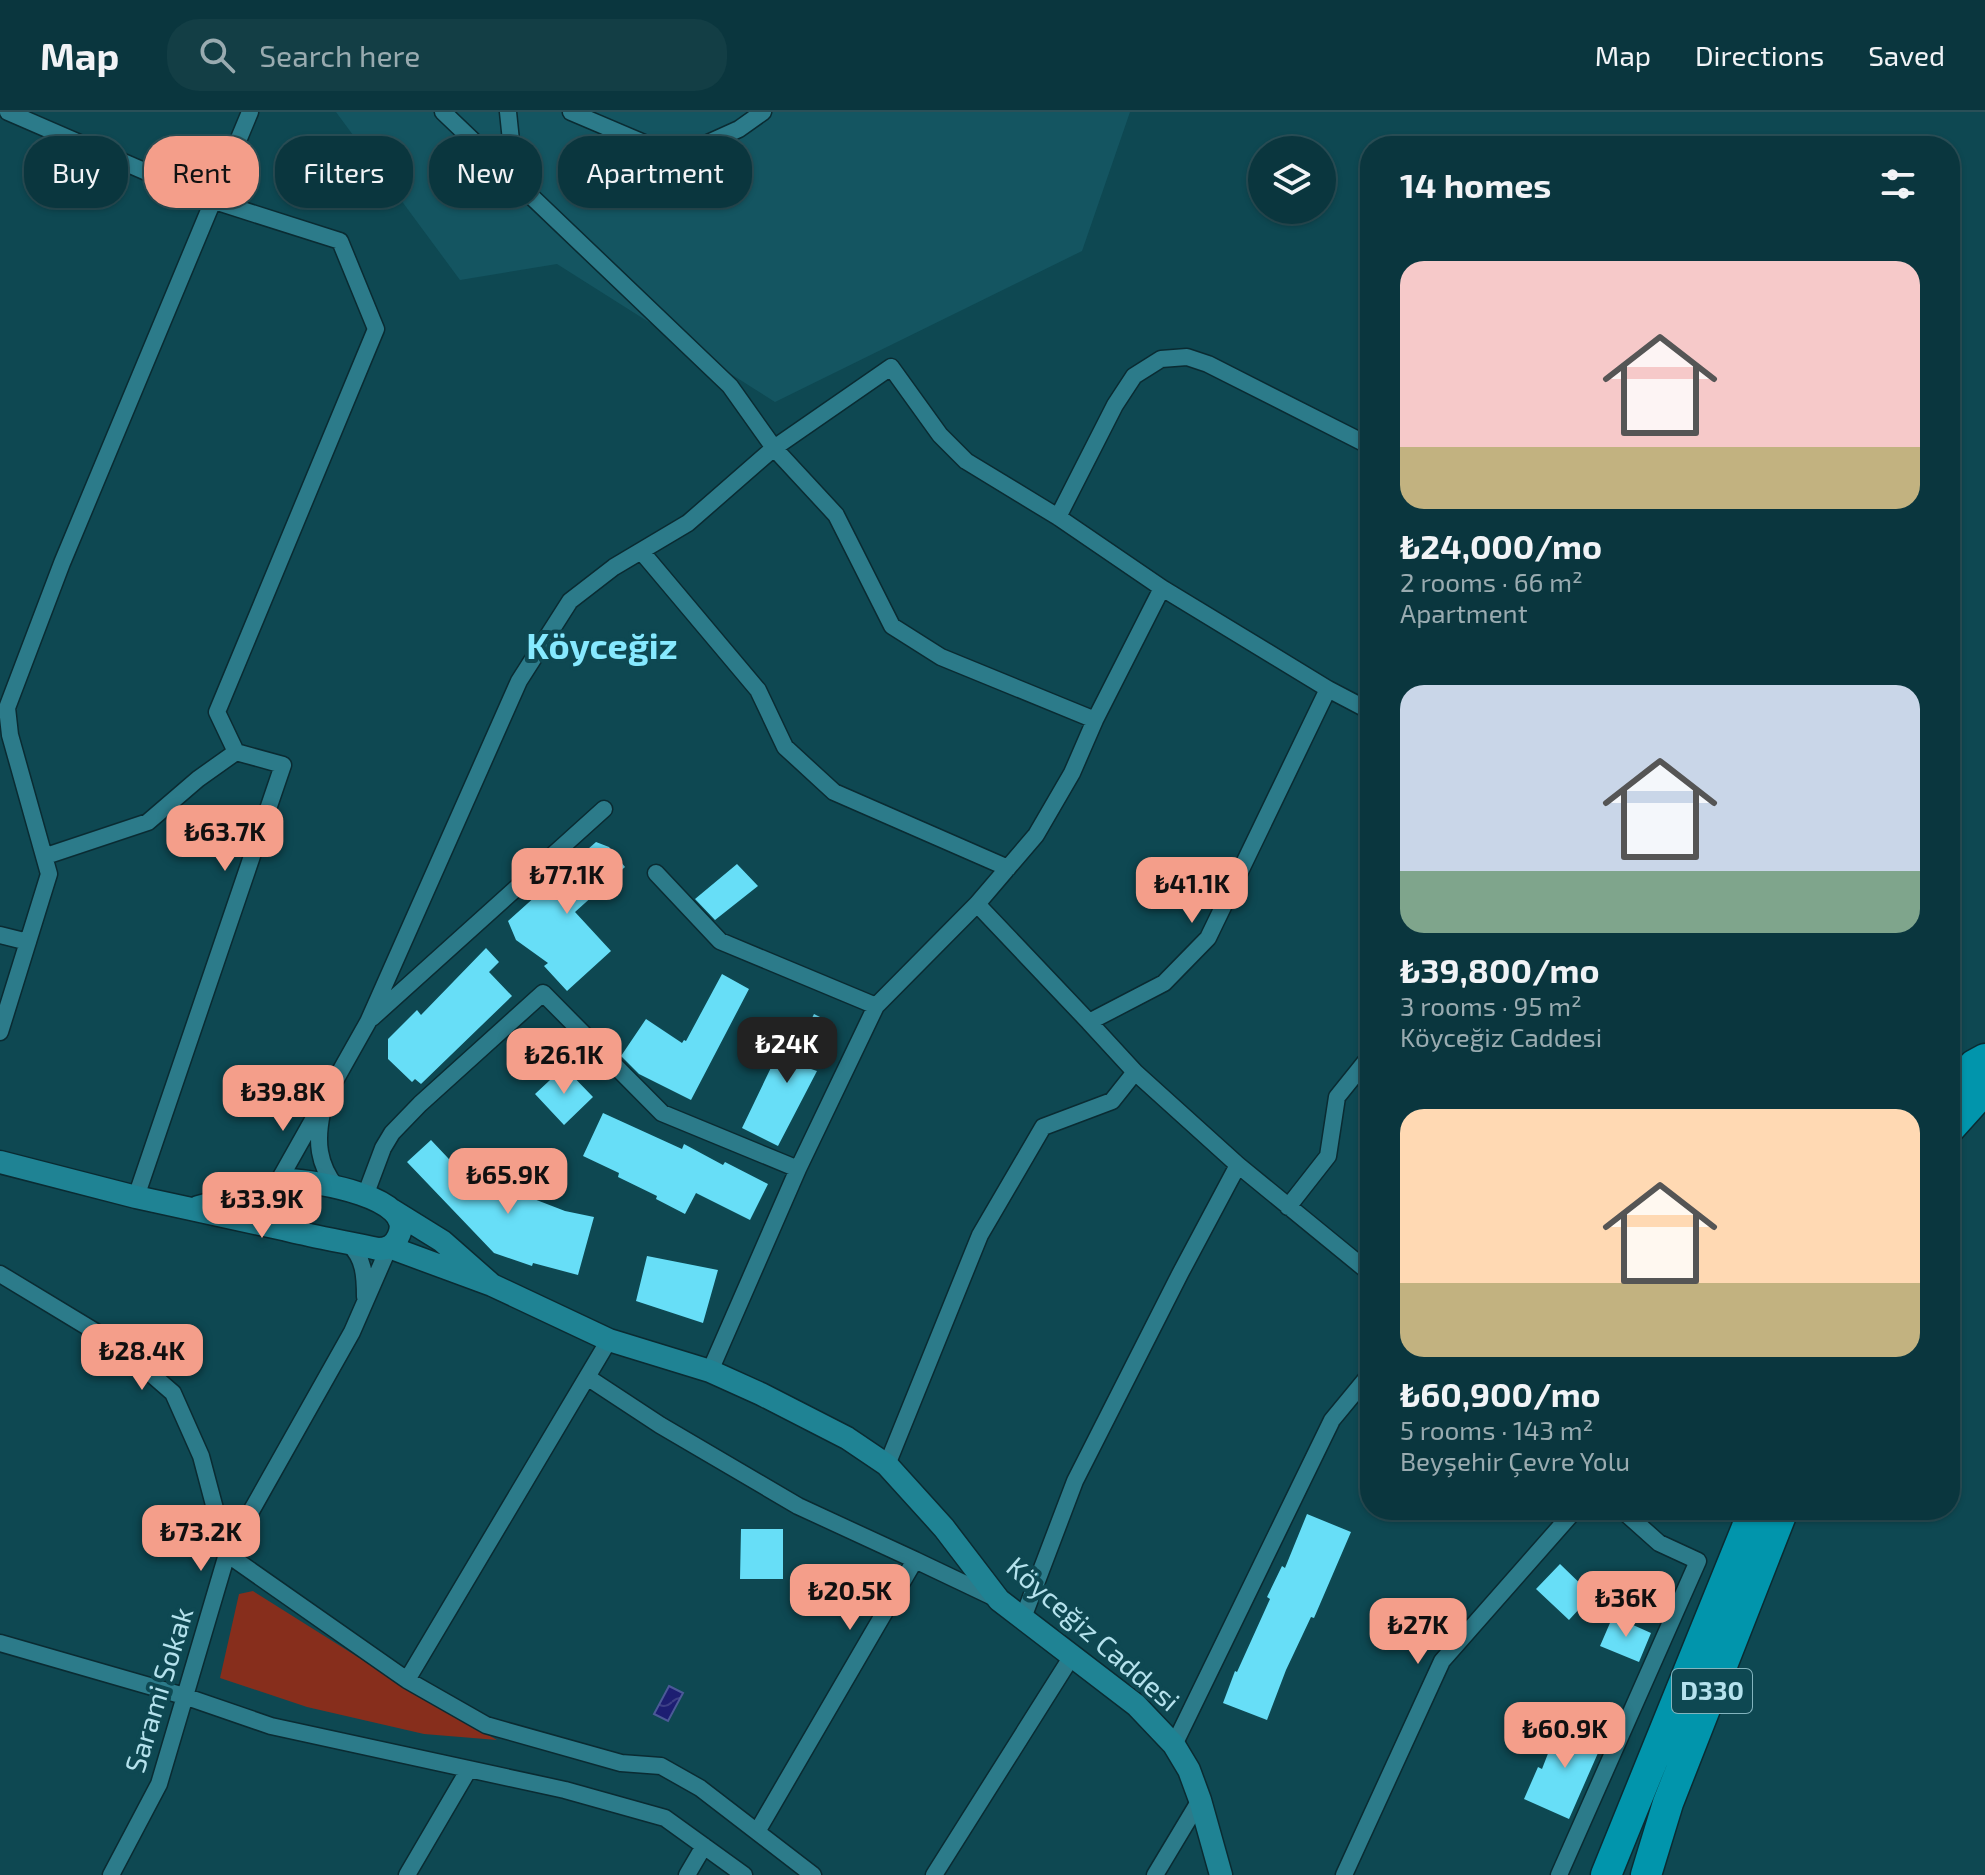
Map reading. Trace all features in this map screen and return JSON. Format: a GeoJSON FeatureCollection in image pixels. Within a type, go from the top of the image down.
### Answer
{"type":"FeatureCollection","features":[{"type":"Feature","properties":{"kind":"highway"},"geometry":{"type":"LineString","coordinates":[[1960,1080],[1974,1065],[1985,1059]]}},
{"type":"Feature","properties":{"kind":"highway"},"geometry":{"type":"LineString","coordinates":[[1960,1117],[1985,1089]]}},
{"type":"Feature","properties":{"kind":"highway","name":"D330"},"geometry":{"type":"LineString","coordinates":[[1606,1875],[1750,1520]]}},
{"type":"Feature","properties":{"kind":"highway","name":"D330"},"geometry":{"type":"LineString","coordinates":[[1646,1875],[1668,1803],[1779,1520]]}},
{"type":"Feature","properties":{"kind":"street"},"geometry":{"type":"LineString","coordinates":[[8,112],[144,171]]}},
{"type":"Feature","properties":{"kind":"street"},"geometry":{"type":"LineString","coordinates":[[239,136],[250,112]]}},
{"type":"Feature","properties":{"kind":"street"},"geometry":{"type":"LineString","coordinates":[[443,112],[468,136]]}},
{"type":"Feature","properties":{"kind":"street"},"geometry":{"type":"LineString","coordinates":[[508,112],[510,136]]}},
{"type":"Feature","properties":{"kind":"street"},"geometry":{"type":"LineString","coordinates":[[571,112],[677,157],[739,129],[763,112]]}},
{"type":"Feature","properties":{"kind":"street"},"geometry":{"type":"LineString","coordinates":[[0,1032],[49,874],[46,856],[5,733],[7,708],[62,563],[208,208]]}},
{"type":"Feature","properties":{"kind":"street"},"geometry":{"type":"LineString","coordinates":[[136,1197],[283,765],[236,752],[217,712],[376,329],[340,241],[236,208]]}},
{"type":"Feature","properties":{"kind":"street"},"geometry":{"type":"LineString","coordinates":[[542,208],[730,386],[774,448],[836,515],[892,626],[941,657],[1095,720]]}},
{"type":"Feature","properties":{"kind":"street"},"geometry":{"type":"LineString","coordinates":[[1058,517],[1115,405],[1134,376],[1161,359],[1187,357],[1208,364],[1360,441]]}},
{"type":"Feature","properties":{"kind":"street"},"geometry":{"type":"LineString","coordinates":[[285,1229],[269,1215],[268,1194],[368,1022],[519,681],[570,601],[614,567],[688,523],[774,448],[891,367],[940,435],[966,461],[1058,517],[1162,588],[1360,706]]}},
{"type":"Feature","properties":{"kind":"street"},"geometry":{"type":"LineString","coordinates":[[641,551],[758,690],[785,747],[834,792],[1008,868]]}},
{"type":"Feature","properties":{"kind":"street"},"geometry":{"type":"LineString","coordinates":[[710,1371],[798,1169],[876,1006],[977,904],[1036,835],[1072,773],[1095,720],[1162,588]]}},
{"type":"Feature","properties":{"kind":"street"},"geometry":{"type":"LineString","coordinates":[[1089,1022],[1164,983],[1208,938],[1328,689]]}},
{"type":"Feature","properties":{"kind":"street"},"geometry":{"type":"LineString","coordinates":[[46,856],[148,822],[198,779],[236,752]]}},
{"type":"Feature","properties":{"kind":"street"},"geometry":{"type":"LineString","coordinates":[[368,1022],[604,809]]}},
{"type":"Feature","properties":{"kind":"street"},"geometry":{"type":"LineString","coordinates":[[656,873],[720,941],[876,1006]]}},
{"type":"Feature","properties":{"kind":"street"},"geometry":{"type":"LineString","coordinates":[[977,904],[1135,1072],[1238,1165],[1360,1265]]}},
{"type":"Feature","properties":{"kind":"street"},"geometry":{"type":"LineString","coordinates":[[0,935],[28,942]]}},
{"type":"Feature","properties":{"kind":"street"},"geometry":{"type":"LineString","coordinates":[[365,1196],[392,1133],[543,993],[662,1113],[798,1169]]}},
{"type":"Feature","properties":{"kind":"street"},"geometry":{"type":"LineString","coordinates":[[1288,1207],[1328,1156],[1337,1097],[1360,1068]]}},
{"type":"Feature","properties":{"kind":"street"},"geometry":{"type":"LineString","coordinates":[[887,1465],[980,1235],[1043,1127],[1112,1101],[1135,1072]]}},
{"type":"Feature","properties":{"kind":"street"},"geometry":{"type":"LineString","coordinates":[[323,1103],[319,1126],[320,1154],[327,1176],[336,1187]]}},
{"type":"Feature","properties":{"kind":"street"},"geometry":{"type":"LineString","coordinates":[[0,1162],[136,1197],[285,1229]]}},
{"type":"Feature","properties":{"kind":"street"},"geometry":{"type":"LineString","coordinates":[[1023,1618],[1075,1481],[1238,1165]]}},
{"type":"Feature","properties":{"kind":"street","name":"Köyceğiz Caddesi"},"geometry":{"type":"LineString","coordinates":[[275,1184],[304,1181],[365,1196],[442,1241],[492,1285]]}},
{"type":"Feature","properties":{"kind":"street"},"geometry":{"type":"LineString","coordinates":[[193,1209],[275,1184]]}},
{"type":"Feature","properties":{"kind":"street"},"geometry":{"type":"LineString","coordinates":[[389,1247],[399,1236],[401,1225],[391,1209]]}},
{"type":"Feature","properties":{"kind":"street","name":"Köyceğiz Caddesi"},"geometry":{"type":"LineString","coordinates":[[285,1229],[349,1244],[378,1249],[389,1247],[492,1285],[609,1340],[710,1371],[804,1414],[887,1465],[935,1517],[999,1600],[1136,1705],[1174,1745],[1189,1770],[1200,1800],[1221,1875]]}},
{"type":"Feature","properties":{"kind":"street"},"geometry":{"type":"LineString","coordinates":[[349,1244],[358,1252],[364,1272],[365,1306]]}},
{"type":"Feature","properties":{"kind":"street","name":"Sarami Sokak"},"geometry":{"type":"LineString","coordinates":[[111,1875],[159,1784],[227,1554],[365,1306],[389,1247]]}},
{"type":"Feature","properties":{"kind":"street"},"geometry":{"type":"LineString","coordinates":[[0,1274],[119,1346],[173,1393],[201,1456],[227,1554],[407,1680],[486,1725],[621,1763],[661,1766],[700,1788],[813,1875]]}},
{"type":"Feature","properties":{"kind":"street"},"geometry":{"type":"LineString","coordinates":[[407,1680],[609,1340]]}},
{"type":"Feature","properties":{"kind":"street"},"geometry":{"type":"LineString","coordinates":[[587,1377],[660,1425],[798,1506],[999,1600]]}},
{"type":"Feature","properties":{"kind":"street"},"geometry":{"type":"LineString","coordinates":[[1174,1745],[1332,1420],[1360,1386]]}},
{"type":"Feature","properties":{"kind":"street"},"geometry":{"type":"LineString","coordinates":[[1344,1875],[1442,1661],[1566,1520]]}},
{"type":"Feature","properties":{"kind":"street"},"geometry":{"type":"LineString","coordinates":[[1559,1875],[1698,1561],[1659,1543],[1633,1520]]}},
{"type":"Feature","properties":{"kind":"street"},"geometry":{"type":"LineString","coordinates":[[758,1830],[915,1560]]}},
{"type":"Feature","properties":{"kind":"street"},"geometry":{"type":"LineString","coordinates":[[0,1643],[184,1696],[271,1726],[565,1790],[665,1818],[744,1875]]}},
{"type":"Feature","properties":{"kind":"street"},"geometry":{"type":"LineString","coordinates":[[934,1875],[1072,1656]]}},
{"type":"Feature","properties":{"kind":"street"},"geometry":{"type":"LineString","coordinates":[[407,1875],[469,1769]]}},
{"type":"Feature","properties":{"kind":"street"},"geometry":{"type":"LineString","coordinates":[[1155,1875],[1200,1800]]}},
{"type":"Feature","properties":{"kind":"street"},"geometry":{"type":"LineString","coordinates":[[687,1875],[704,1846]]}},
{"type":"Feature","properties":{"kind":"shaded area"},"geometry":{"type":"Polygon","coordinates":[[[336,112],[1130,112],[1082,251],[775,402],[557,264],[460,280],[407,208],[413,208],[413,136],[354,136],[336,112]]]}},
{"type":"Feature","properties":{"kind":"shaded area"},"geometry":{"type":"Polygon","coordinates":[[[253,1591],[415,1693],[497,1740],[424,1734],[307,1707],[220,1678],[239,1594],[253,1591]]]}},
{"type":"Feature","properties":{"kind":"water"},"geometry":{"type":"Polygon","coordinates":[[[669,1686],[683,1693],[668,1721],[654,1714],[669,1686]]]}},
{"type":"Feature","properties":{"kind":"building"},"geometry":{"type":"Polygon","coordinates":[[[596,842],[609,847],[625,867],[575,912],[611,951],[567,991],[544,966],[548,963],[516,940],[508,921],[537,895],[534,891],[596,842]]]}},
{"type":"Feature","properties":{"kind":"building"},"geometry":{"type":"Polygon","coordinates":[[[737,864],[758,886],[715,920],[695,899],[737,864]]]}},
{"type":"Feature","properties":{"kind":"building"},"geometry":{"type":"Polygon","coordinates":[[[486,948],[499,962],[489,972],[512,996],[421,1084],[415,1079],[412,1082],[388,1059],[388,1039],[417,1010],[421,1015],[486,948]]]}},
{"type":"Feature","properties":{"kind":"building"},"geometry":{"type":"Polygon","coordinates":[[[722,974],[749,989],[691,1100],[639,1074],[621,1056],[646,1019],[682,1043],[686,1041],[722,974]]]}},
{"type":"Feature","properties":{"kind":"building"},"geometry":{"type":"Polygon","coordinates":[[[814,1014],[834,1024],[811,1069],[817,1071],[778,1146],[742,1128],[778,1053],[792,1059],[814,1014]]]}},
{"type":"Feature","properties":{"kind":"building"},"geometry":{"type":"Polygon","coordinates":[[[564,1067],[593,1097],[564,1125],[535,1094],[564,1067]]]}},
{"type":"Feature","properties":{"kind":"building"},"geometry":{"type":"Polygon","coordinates":[[[603,1113],[682,1149],[684,1144],[768,1184],[750,1220],[696,1193],[685,1214],[618,1177],[619,1173],[583,1156],[603,1113]]]}},
{"type":"Feature","properties":{"kind":"building"},"geometry":{"type":"Polygon","coordinates":[[[431,1140],[480,1192],[502,1173],[521,1194],[565,1211],[594,1217],[578,1275],[533,1263],[532,1266],[494,1253],[407,1162],[431,1140]]]}},
{"type":"Feature","properties":{"kind":"building"},"geometry":{"type":"Polygon","coordinates":[[[647,1256],[718,1270],[703,1323],[636,1301],[647,1256]]]}},
{"type":"Feature","properties":{"kind":"building"},"geometry":{"type":"Polygon","coordinates":[[[1307,1514],[1351,1532],[1314,1618],[1311,1617],[1286,1670],[1267,1720],[1223,1703],[1270,1599],[1267,1597],[1282,1566],[1285,1568],[1307,1514]]]}},
{"type":"Feature","properties":{"kind":"building"},"geometry":{"type":"Polygon","coordinates":[[[741,1529],[783,1529],[783,1579],[740,1579],[741,1529]]]}},
{"type":"Feature","properties":{"kind":"building"},"geometry":{"type":"Polygon","coordinates":[[[1560,1564],[1592,1595],[1569,1620],[1536,1589],[1560,1564]]]}},
{"type":"Feature","properties":{"kind":"building"},"geometry":{"type":"Polygon","coordinates":[[[1613,1616],[1651,1633],[1639,1662],[1600,1646],[1613,1616]]]}},
{"type":"Feature","properties":{"kind":"building"},"geometry":{"type":"Polygon","coordinates":[[[1561,1720],[1605,1737],[1569,1819],[1524,1799],[1538,1767],[1542,1769],[1561,1720]]]}},
{"type":"Feature","properties":{"kind":"district","name":"Köyceğiz"},"geometry":{"type":"Point","coordinates":[602,646]}}]}
